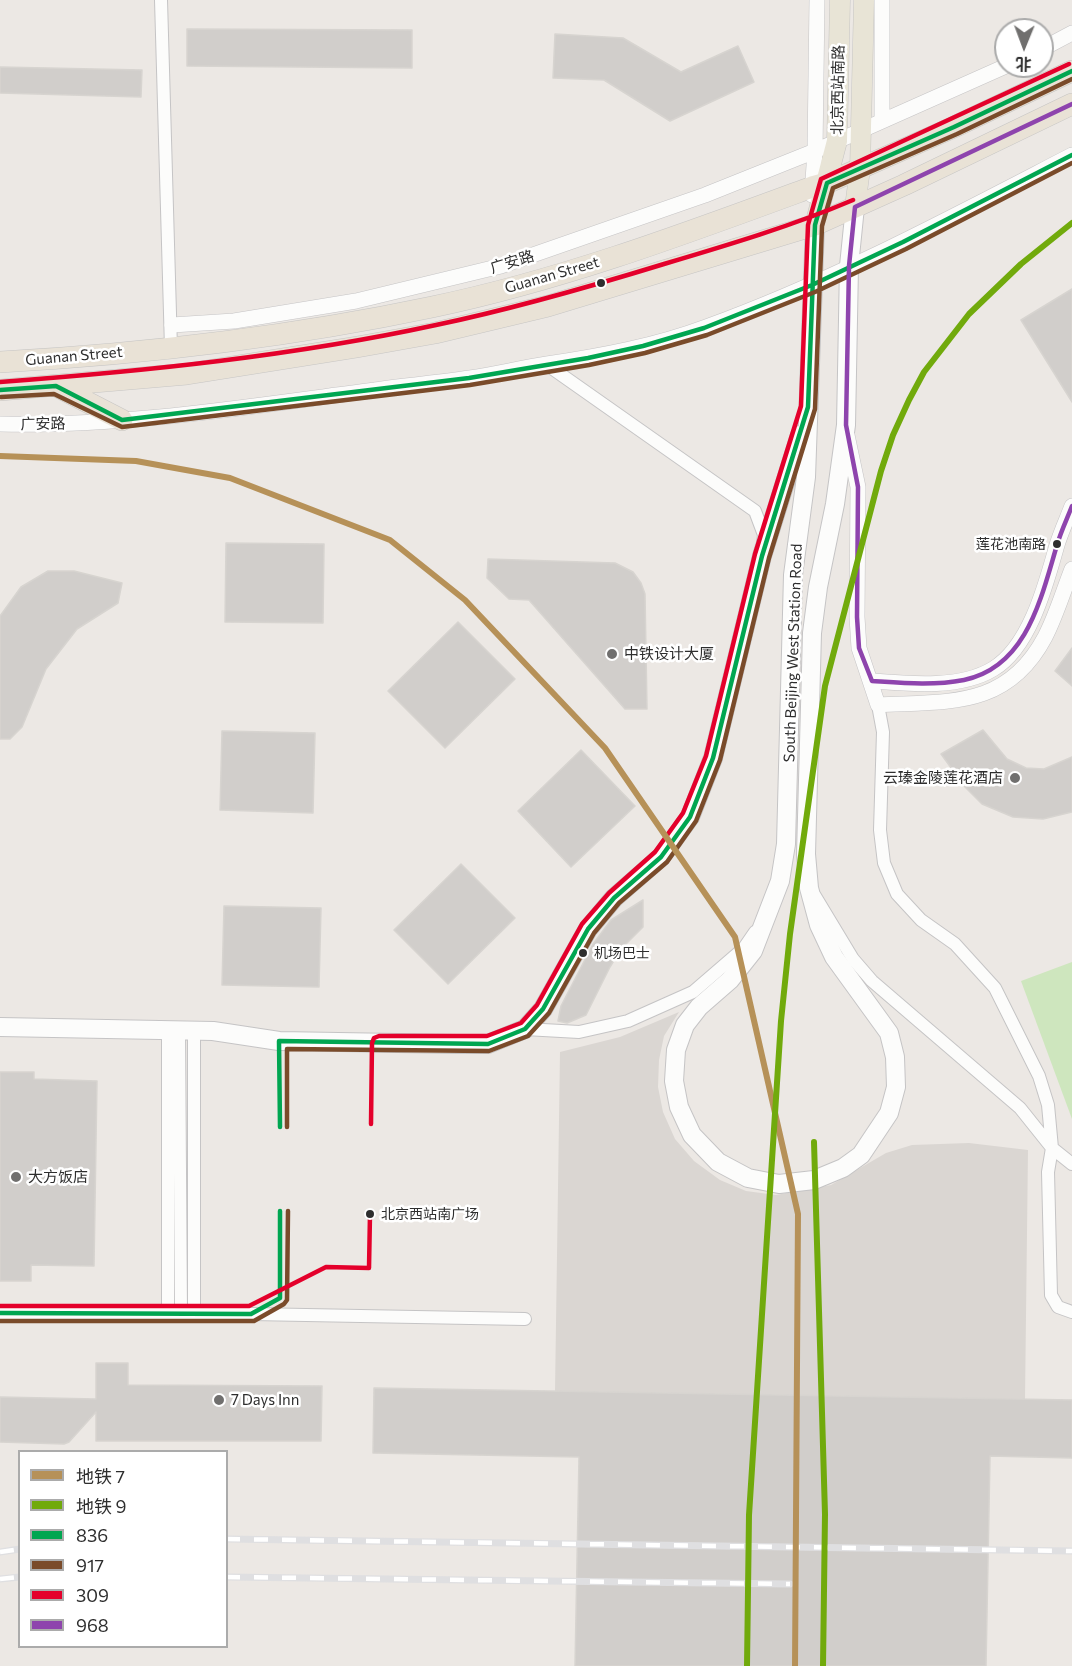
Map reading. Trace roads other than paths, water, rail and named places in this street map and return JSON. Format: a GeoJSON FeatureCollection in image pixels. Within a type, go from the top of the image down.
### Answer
{"type":"FeatureCollection","features":[{"type":"Feature","properties":{"kind":"highway","name":"Guanan Street"},"geometry":{"type":"LineString","coordinates":[[0,362],[171,348],[345,323],[445,304],[594,264],[685,234],[860,169],[1072,71]]}},
{"type":"Feature","properties":{"kind":"highway","name":"Guanan Street"},"geometry":{"type":"LineString","coordinates":[[0,390],[187,374],[357,347],[435,333],[589,295],[815,225],[1072,104]]}},
{"type":"Feature","properties":{"kind":"highway"},"geometry":{"type":"LineString","coordinates":[[56,386],[122,420]]}},
{"type":"Feature","properties":{"kind":"main road","name":"北京西站南路"},"geometry":{"type":"LineString","coordinates":[[812,285],[820,185],[837,141],[840,0]]}},
{"type":"Feature","properties":{"kind":"main road","name":"South Beijing West Station Road"},"geometry":{"type":"LineString","coordinates":[[812,285],[806,477],[793,575],[786,844],[780,881],[770,912],[753,951],[730,980],[699,1007],[685,1025],[676,1050],[674,1081],[679,1107],[692,1135],[718,1162],[747,1178],[780,1184],[814,1180],[843,1168],[861,1155],[889,1113],[896,1086],[895,1058],[889,1033],[834,957],[819,926],[809,888],[806,854],[812,633],[818,587],[835,504],[846,425],[849,266],[860,169],[864,0]]}},
{"type":"Feature","properties":{"kind":"main road"},"geometry":{"type":"LineString","coordinates":[[0,1027],[181,1030],[250,1035],[279,1041],[457,1044],[488,1044],[525,1029],[543,1009],[588,928],[614,898],[661,857],[690,817],[714,758],[762,556],[808,407]]}},
{"type":"Feature","properties":{"kind":"street"},"geometry":{"type":"LineString","coordinates":[[161,0],[171,348]]}},
{"type":"Feature","properties":{"kind":"street"},"geometry":{"type":"LineString","coordinates":[[818,0],[815,151],[820,185]]}},
{"type":"Feature","properties":{"kind":"street"},"geometry":{"type":"LineString","coordinates":[[882,0],[882,121]]}},
{"type":"Feature","properties":{"kind":"street"},"geometry":{"type":"LineString","coordinates":[[1054,43],[1072,33]]}},
{"type":"Feature","properties":{"kind":"street"},"geometry":{"type":"LineString","coordinates":[[861,131],[994,71]]}},
{"type":"Feature","properties":{"kind":"street","name":"广安路"},"geometry":{"type":"LineString","coordinates":[[172,325],[234,321],[356,301],[501,266],[705,195],[861,131]]}},
{"type":"Feature","properties":{"kind":"street"},"geometry":{"type":"LineString","coordinates":[[849,266],[903,243],[1072,155]]}},
{"type":"Feature","properties":{"kind":"street","name":"广安路"},"geometry":{"type":"LineString","coordinates":[[0,424],[42,425],[122,420],[469,378],[643,346],[704,328],[812,285],[849,266]]}},
{"type":"Feature","properties":{"kind":"street"},"geometry":{"type":"LineString","coordinates":[[546,364],[755,511],[764,535],[762,556]]}},
{"type":"Feature","properties":{"kind":"street"},"geometry":{"type":"LineString","coordinates":[[846,425],[858,488],[857,617],[859,648],[872,681],[883,732],[880,830],[884,863],[897,894],[921,920],[956,944],[995,988],[1039,1076],[1048,1105],[1052,1148],[1048,1172],[1051,1295],[1058,1307],[1072,1312]]}},
{"type":"Feature","properties":{"kind":"street"},"geometry":{"type":"LineString","coordinates":[[872,681],[916,685],[961,680],[994,668],[1017,645],[1028,627],[1072,507]]}},
{"type":"Feature","properties":{"kind":"street"},"geometry":{"type":"LineString","coordinates":[[878,705],[972,698],[989,692],[1016,677],[1032,659],[1046,636],[1072,569]]}},
{"type":"Feature","properties":{"kind":"street"},"geometry":{"type":"LineString","coordinates":[[809,888],[853,959],[872,981],[1020,1108],[1052,1148],[1072,1164]]}},
{"type":"Feature","properties":{"kind":"street"},"geometry":{"type":"LineString","coordinates":[[525,1029],[553,1032],[589,1030],[628,1021],[693,992],[744,948],[770,912]]}},
{"type":"Feature","properties":{"kind":"street"},"geometry":{"type":"LineString","coordinates":[[175,1313],[181,1030]]}},
{"type":"Feature","properties":{"kind":"street"},"geometry":{"type":"LineString","coordinates":[[181,1030],[194,1313]]}},
{"type":"Feature","properties":{"kind":"street"},"geometry":{"type":"LineString","coordinates":[[0,1313],[194,1313],[525,1319]]}},
{"type":"Feature","properties":{"kind":"railway"},"geometry":{"type":"LineString","coordinates":[[228,1539],[1072,1551]]}},
{"type":"Feature","properties":{"kind":"railway"},"geometry":{"type":"LineString","coordinates":[[0,1552],[18,1549]]}},
{"type":"Feature","properties":{"kind":"railway"},"geometry":{"type":"LineString","coordinates":[[0,1579],[18,1577]]}},
{"type":"Feature","properties":{"kind":"railway"},"geometry":{"type":"LineString","coordinates":[[228,1577],[790,1584]]}},
{"type":"Feature","properties":{"kind":"metro line","name":"9"},"geometry":{"type":"LineString","coordinates":[[747,1666],[749,1515],[781,1021],[790,934],[825,686],[881,471],[893,435],[909,400],[924,372],[969,314],[1021,264],[1072,223]]}},
{"type":"Feature","properties":{"kind":"metro line","name":"7"},"geometry":{"type":"LineString","coordinates":[[0,456],[136,461],[230,478],[390,540],[465,600],[605,748],[735,937],[798,1214],[795,1666]]}},
{"type":"Feature","properties":{"kind":"metro line","name":"9"},"geometry":{"type":"LineString","coordinates":[[814,1142],[825,1514],[823,1666]]}},
{"type":"Feature","properties":{"kind":"place","name":"莲花池南路"},"geometry":{"type":"Point","coordinates":[1057,544]}},
{"type":"Feature","properties":{"kind":"place","name":"中铁设计大厦"},"geometry":{"type":"Point","coordinates":[612,654]}},
{"type":"Feature","properties":{"kind":"place","name":"云瑧金陵莲花酒店"},"geometry":{"type":"Point","coordinates":[1015,778]}},
{"type":"Feature","properties":{"kind":"place","name":"机场巴士"},"geometry":{"type":"Point","coordinates":[583,953]}},
{"type":"Feature","properties":{"kind":"place","name":"大方饭店"},"geometry":{"type":"Point","coordinates":[16,1177]}},
{"type":"Feature","properties":{"kind":"place","name":"北京西站南广场"},"geometry":{"type":"Point","coordinates":[370,1214]}},
{"type":"Feature","properties":{"kind":"place","name":"7 Days Inn"},"geometry":{"type":"Point","coordinates":[219,1400]}}]}
